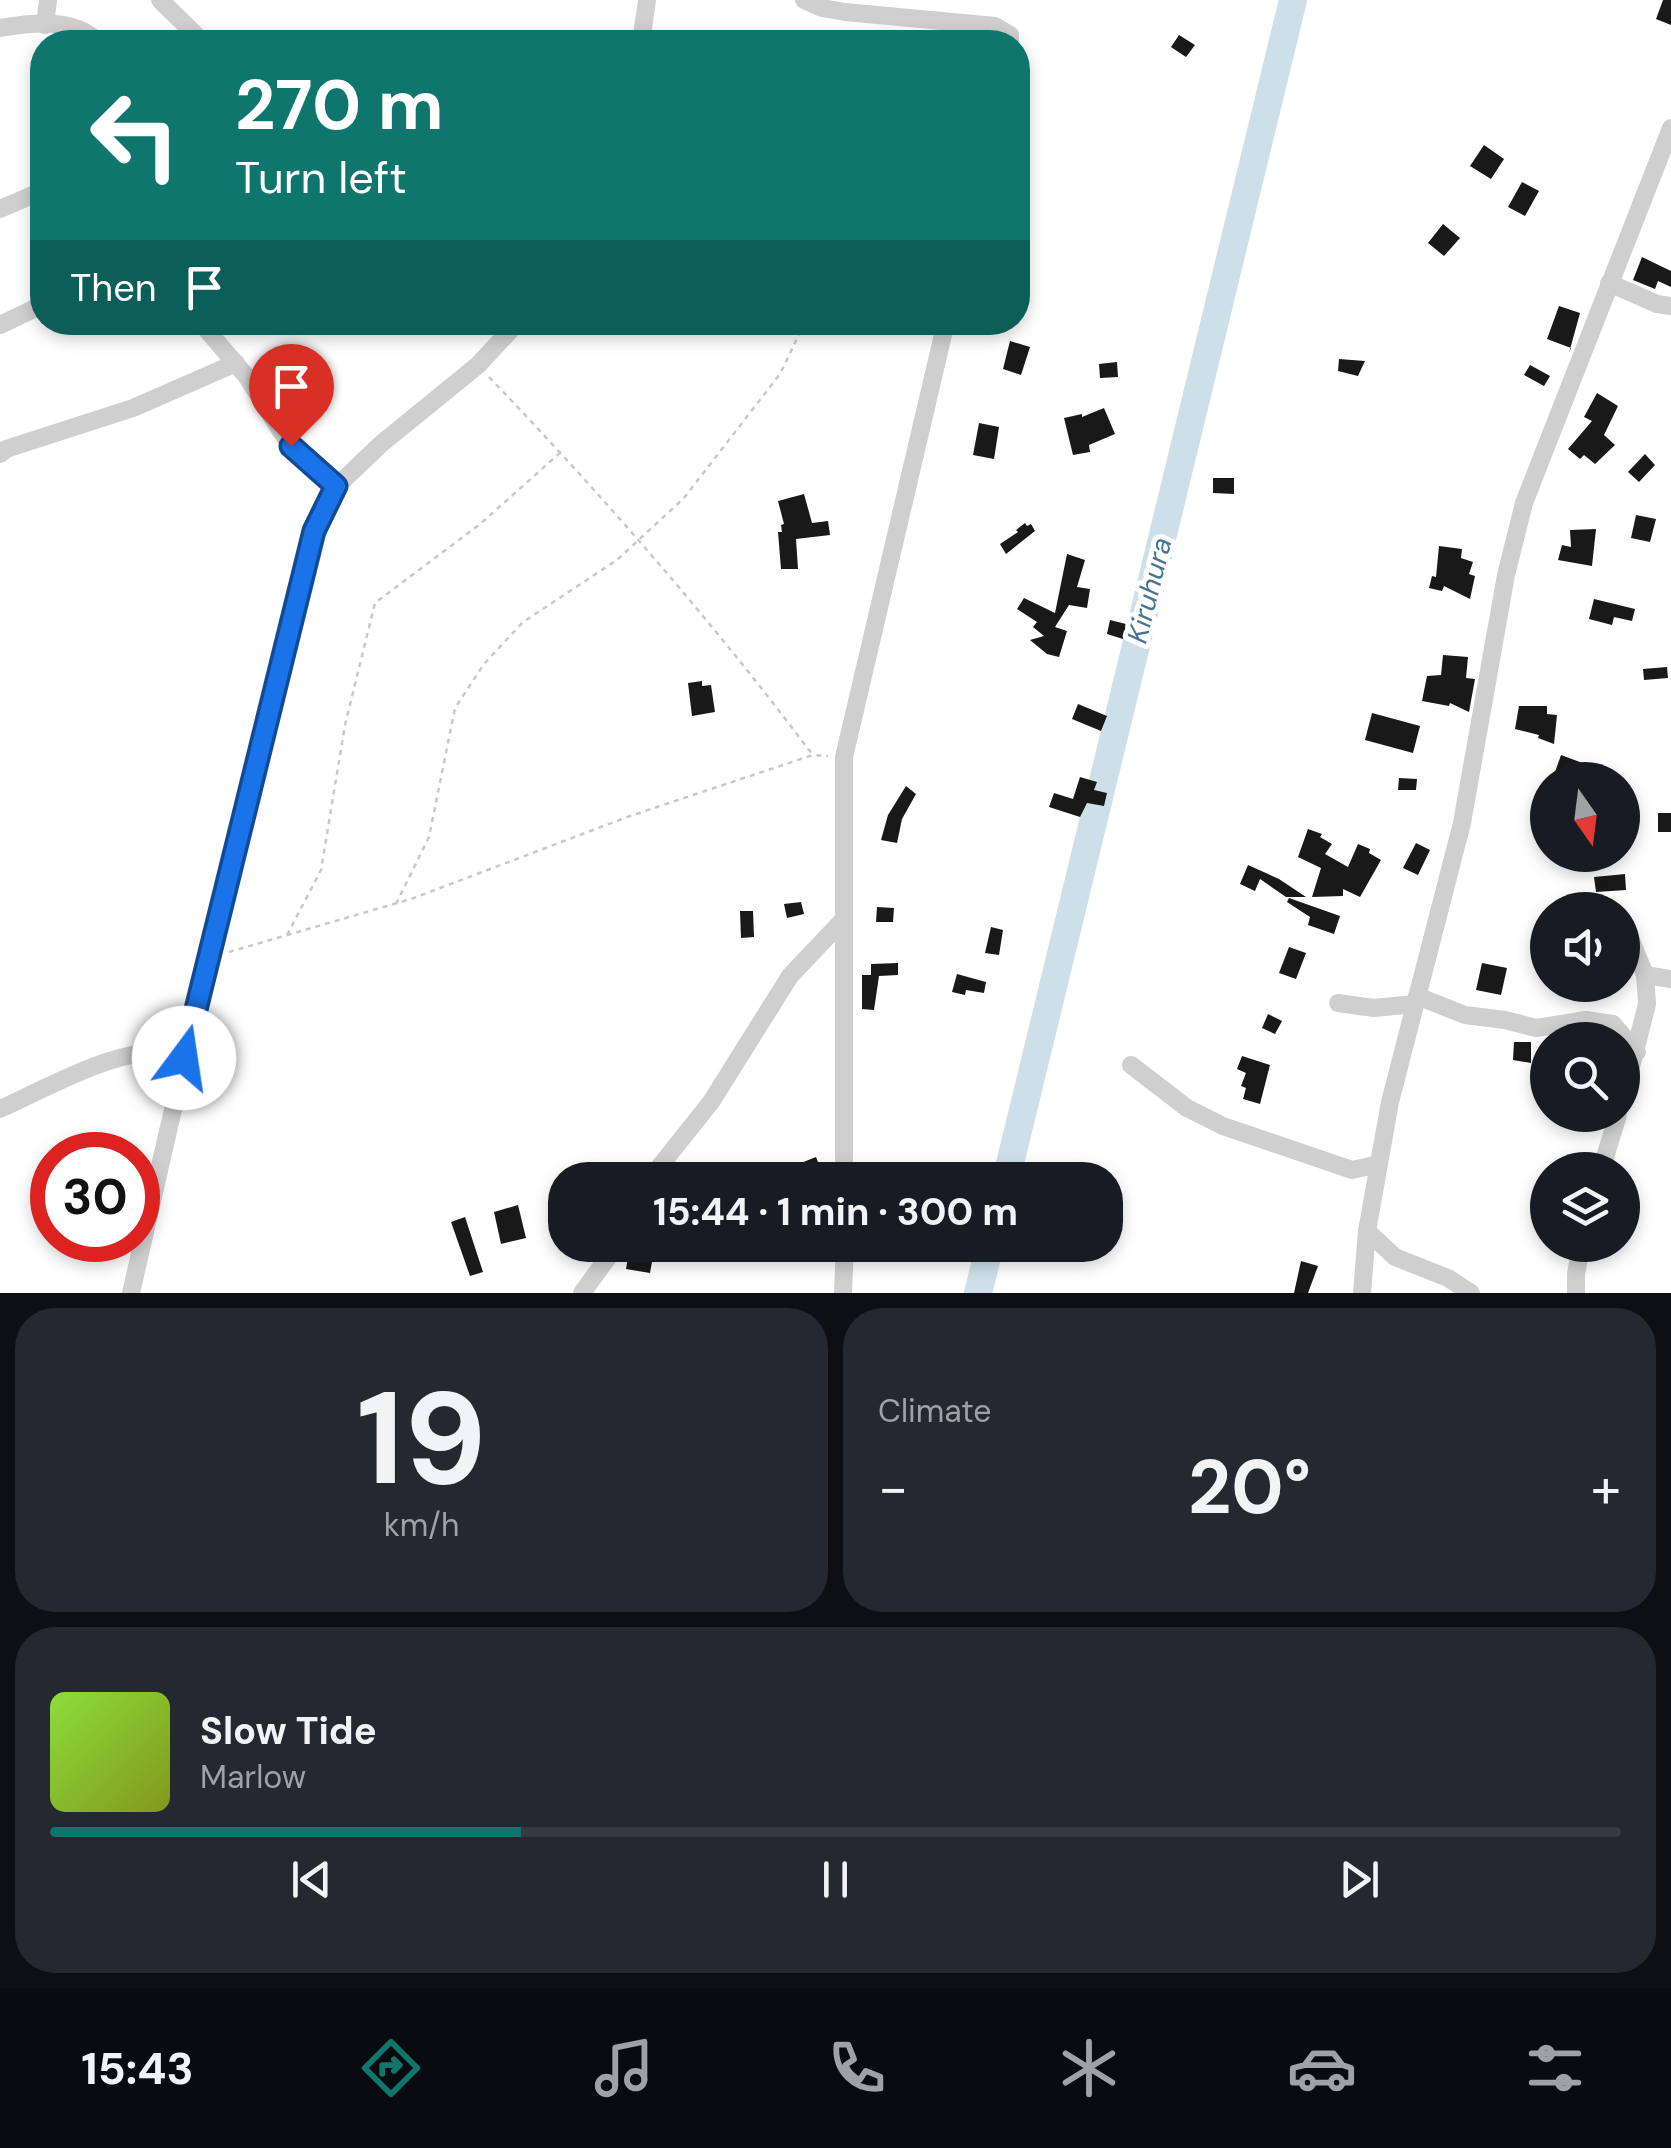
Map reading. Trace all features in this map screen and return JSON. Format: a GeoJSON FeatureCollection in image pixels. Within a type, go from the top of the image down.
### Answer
{"type":"FeatureCollection","features":[{"type":"Feature","properties":{"kind":"street"},"geometry":{"type":"LineString","coordinates":[[45,25],[48,0]]}},
{"type":"Feature","properties":{"kind":"street"},"geometry":{"type":"LineString","coordinates":[[160,0],[191,30]]}},
{"type":"Feature","properties":{"kind":"street"},"geometry":{"type":"LineString","coordinates":[[643,30],[647,0]]}},
{"type":"Feature","properties":{"kind":"street"},"geometry":{"type":"LineString","coordinates":[[804,0],[845,12],[996,26],[1002,30]]}},
{"type":"Feature","properties":{"kind":"street"},"geometry":{"type":"LineString","coordinates":[[0,28],[57,24],[80,30]]}},
{"type":"Feature","properties":{"kind":"street"},"geometry":{"type":"LineString","coordinates":[[1362,1293],[1367,1231],[1390,1102],[1462,823],[1506,576],[1524,503],[1671,128]]}},
{"type":"Feature","properties":{"kind":"street"},"geometry":{"type":"LineString","coordinates":[[0,209],[30,197]]}},
{"type":"Feature","properties":{"kind":"street"},"geometry":{"type":"LineString","coordinates":[[1609,283],[1671,306]]}},
{"type":"Feature","properties":{"kind":"street"},"geometry":{"type":"LineString","coordinates":[[0,326],[30,311]]}},
{"type":"Feature","properties":{"kind":"street"},"geometry":{"type":"LineString","coordinates":[[211,335],[236,364],[291,446],[336,486]]}},
{"type":"Feature","properties":{"kind":"street"},"geometry":{"type":"LineString","coordinates":[[131,1293],[184,1058],[314,531],[336,486],[478,365],[506,335]]}},
{"type":"Feature","properties":{"kind":"street"},"geometry":{"type":"LineString","coordinates":[[844,1162],[844,757],[943,335]]}},
{"type":"Feature","properties":{"kind":"street"},"geometry":{"type":"LineString","coordinates":[[0,454],[133,408],[236,364]]}},
{"type":"Feature","properties":{"kind":"street"},"geometry":{"type":"LineString","coordinates":[[663,1162],[711,1102],[790,976],[844,919]]}},
{"type":"Feature","properties":{"kind":"street"},"geometry":{"type":"LineString","coordinates":[[1640,963],[1647,1004],[1640,1038]]}},
{"type":"Feature","properties":{"kind":"street"},"geometry":{"type":"LineString","coordinates":[[1645,975],[1671,979]]}},
{"type":"Feature","properties":{"kind":"street"},"geometry":{"type":"LineString","coordinates":[[1338,1003],[1374,1008],[1416,1000],[1465,1016],[1530,1026]]}},
{"type":"Feature","properties":{"kind":"street"},"geometry":{"type":"LineString","coordinates":[[1574,1022],[1600,1022]]}},
{"type":"Feature","properties":{"kind":"street"},"geometry":{"type":"LineString","coordinates":[[0,1110],[110,1060],[169,1051],[184,1058]]}},
{"type":"Feature","properties":{"kind":"street"},"geometry":{"type":"LineString","coordinates":[[1131,1065],[1187,1108],[1223,1126],[1352,1170],[1379,1164]]}},
{"type":"Feature","properties":{"kind":"street"},"geometry":{"type":"LineString","coordinates":[[1367,1231],[1395,1257],[1448,1278],[1470,1293]]}},
{"type":"Feature","properties":{"kind":"street"},"geometry":{"type":"LineString","coordinates":[[582,1293],[605,1262]]}},
{"type":"Feature","properties":{"kind":"street"},"geometry":{"type":"LineString","coordinates":[[843,1293],[844,1262]]}},
{"type":"Feature","properties":{"kind":"street"},"geometry":{"type":"LineString","coordinates":[[1576,1293],[1578,1262]]}},
{"type":"Feature","properties":{"kind":"path"},"geometry":{"type":"LineString","coordinates":[[396,904],[428,836],[456,708],[484,664],[523,622],[640,541],[684,498],[780,374],[800,335]]}},
{"type":"Feature","properties":{"kind":"path"},"geometry":{"type":"LineString","coordinates":[[478,365],[561,452],[738,655],[813,755]]}},
{"type":"Feature","properties":{"kind":"path"},"geometry":{"type":"LineString","coordinates":[[287,937],[321,870],[345,725],[374,603],[478,525],[561,452]]}},
{"type":"Feature","properties":{"kind":"path"},"geometry":{"type":"LineString","coordinates":[[209,958],[396,904],[630,816],[813,755],[844,757]]}},
{"type":"Feature","properties":{"kind":"building"},"geometry":{"type":"Polygon","coordinates":[[[1663,0],[1671,0],[1671,25],[1656,19],[1663,0]]]}},
{"type":"Feature","properties":{"kind":"building"},"geometry":{"type":"Polygon","coordinates":[[[1179,35],[1195,45],[1186,57],[1171,47],[1179,35]]]}},
{"type":"Feature","properties":{"kind":"building"},"geometry":{"type":"Polygon","coordinates":[[[1484,145],[1504,159],[1491,179],[1470,166],[1484,145]]]}},
{"type":"Feature","properties":{"kind":"building"},"geometry":{"type":"Polygon","coordinates":[[[1522,182],[1539,191],[1525,216],[1508,207],[1522,182]]]}},
{"type":"Feature","properties":{"kind":"building"},"geometry":{"type":"Polygon","coordinates":[[[1443,224],[1460,238],[1444,256],[1428,243],[1443,224]]]}},
{"type":"Feature","properties":{"kind":"building"},"geometry":{"type":"Polygon","coordinates":[[[1642,257],[1671,271],[1671,287],[1658,281],[1655,289],[1633,280],[1642,257]]]}},
{"type":"Feature","properties":{"kind":"building"},"geometry":{"type":"Polygon","coordinates":[[[1559,306],[1580,313],[1570,348],[1547,339],[1559,306]]]}},
{"type":"Feature","properties":{"kind":"building"},"geometry":{"type":"Polygon","coordinates":[[[1010,341],[1030,347],[1021,375],[1003,369],[1010,341]]]}},
{"type":"Feature","properties":{"kind":"building"},"geometry":{"type":"Polygon","coordinates":[[[1339,359],[1365,361],[1358,376],[1338,371],[1339,359]]]}},
{"type":"Feature","properties":{"kind":"building"},"geometry":{"type":"Polygon","coordinates":[[[1117,362],[1118,377],[1100,378],[1099,364],[1117,362]]]}},
{"type":"Feature","properties":{"kind":"building"},"geometry":{"type":"Polygon","coordinates":[[[1530,365],[1550,376],[1544,386],[1524,375],[1530,365]]]}},
{"type":"Feature","properties":{"kind":"building"},"geometry":{"type":"Polygon","coordinates":[[[1597,393],[1618,406],[1604,435],[1615,445],[1595,464],[1568,449],[1592,421],[1584,417],[1597,393]]]}},
{"type":"Feature","properties":{"kind":"building"},"geometry":{"type":"Polygon","coordinates":[[[1104,408],[1115,434],[1089,445],[1090,452],[1073,455],[1064,418],[1082,417],[1104,408]]]}},
{"type":"Feature","properties":{"kind":"building"},"geometry":{"type":"Polygon","coordinates":[[[979,423],[999,427],[994,459],[973,455],[979,423]]]}},
{"type":"Feature","properties":{"kind":"building"},"geometry":{"type":"Polygon","coordinates":[[[1645,454],[1655,465],[1639,482],[1628,472],[1645,454]]]}},
{"type":"Feature","properties":{"kind":"building"},"geometry":{"type":"Polygon","coordinates":[[[1213,478],[1234,478],[1234,494],[1213,493],[1213,478]]]}},
{"type":"Feature","properties":{"kind":"building"},"geometry":{"type":"Polygon","coordinates":[[[804,494],[812,523],[828,521],[830,535],[796,539],[798,569],[781,569],[778,532],[782,532],[784,524],[778,501],[804,494]]]}},
{"type":"Feature","properties":{"kind":"building"},"geometry":{"type":"Polygon","coordinates":[[[1636,515],[1656,519],[1650,542],[1631,538],[1636,515]]]}},
{"type":"Feature","properties":{"kind":"building"},"geometry":{"type":"Polygon","coordinates":[[[1025,523],[1035,531],[1006,554],[1000,544],[1025,523]]]}},
{"type":"Feature","properties":{"kind":"building"},"geometry":{"type":"Polygon","coordinates":[[[1596,529],[1592,566],[1558,560],[1562,545],[1571,547],[1570,530],[1596,529]]]}},
{"type":"Feature","properties":{"kind":"building"},"geometry":{"type":"Polygon","coordinates":[[[1439,546],[1462,549],[1461,558],[1473,562],[1469,574],[1475,576],[1470,599],[1444,586],[1442,591],[1429,588],[1432,576],[1436,577],[1439,546]]]}},
{"type":"Feature","properties":{"kind":"building"},"geometry":{"type":"Polygon","coordinates":[[[1067,554],[1085,560],[1077,587],[1090,589],[1087,608],[1069,605],[1055,627],[1067,631],[1059,657],[1047,654],[1030,640],[1044,636],[1033,627],[1037,622],[1017,609],[1024,598],[1055,613],[1067,554]]]}},
{"type":"Feature","properties":{"kind":"building"},"geometry":{"type":"Polygon","coordinates":[[[1594,599],[1635,609],[1632,621],[1614,617],[1612,625],[1589,619],[1594,599]]]}},
{"type":"Feature","properties":{"kind":"building"},"geometry":{"type":"Polygon","coordinates":[[[1110,620],[1126,624],[1123,639],[1107,634],[1110,620]]]}},
{"type":"Feature","properties":{"kind":"building"},"geometry":{"type":"Polygon","coordinates":[[[1443,655],[1468,657],[1466,678],[1475,679],[1469,712],[1450,703],[1449,706],[1422,701],[1427,676],[1441,675],[1443,655]]]}},
{"type":"Feature","properties":{"kind":"building"},"geometry":{"type":"Polygon","coordinates":[[[1667,667],[1668,678],[1644,680],[1643,669],[1667,667]]]}},
{"type":"Feature","properties":{"kind":"building"},"geometry":{"type":"Polygon","coordinates":[[[702,681],[702,686],[711,685],[715,712],[692,716],[688,683],[702,681]]]}},
{"type":"Feature","properties":{"kind":"building"},"geometry":{"type":"Polygon","coordinates":[[[1078,704],[1107,716],[1101,731],[1072,719],[1078,704]]]}},
{"type":"Feature","properties":{"kind":"building"},"geometry":{"type":"Polygon","coordinates":[[[1519,706],[1547,706],[1547,714],[1557,715],[1554,744],[1538,738],[1539,735],[1515,729],[1519,706]]]}},
{"type":"Feature","properties":{"kind":"building"},"geometry":{"type":"Polygon","coordinates":[[[1372,713],[1420,726],[1413,753],[1365,740],[1372,713]]]}},
{"type":"Feature","properties":{"kind":"building"},"geometry":{"type":"Polygon","coordinates":[[[1561,755],[1580,762],[1559,762],[1561,755]]]}},
{"type":"Feature","properties":{"kind":"building"},"geometry":{"type":"Polygon","coordinates":[[[1080,777],[1097,782],[1094,790],[1107,793],[1104,806],[1087,803],[1080,817],[1049,807],[1054,793],[1073,799],[1080,777]]]}},
{"type":"Feature","properties":{"kind":"building"},"geometry":{"type":"Polygon","coordinates":[[[1399,778],[1417,779],[1416,790],[1398,790],[1399,778]]]}},
{"type":"Feature","properties":{"kind":"building"},"geometry":{"type":"Polygon","coordinates":[[[906,786],[916,794],[902,819],[897,843],[881,840],[888,815],[906,786]]]}},
{"type":"Feature","properties":{"kind":"building"},"geometry":{"type":"Polygon","coordinates":[[[1658,813],[1671,813],[1671,832],[1658,832],[1658,813]]]}},
{"type":"Feature","properties":{"kind":"building"},"geometry":{"type":"Polygon","coordinates":[[[1308,829],[1322,834],[1320,837],[1332,844],[1325,854],[1348,867],[1358,844],[1381,860],[1360,897],[1343,889],[1343,896],[1312,897],[1321,868],[1298,857],[1308,829]]]}},
{"type":"Feature","properties":{"kind":"building"},"geometry":{"type":"Polygon","coordinates":[[[1416,843],[1430,850],[1418,875],[1403,868],[1416,843]]]}},
{"type":"Feature","properties":{"kind":"building"},"geometry":{"type":"Polygon","coordinates":[[[1248,865],[1306,897],[1286,897],[1260,879],[1255,891],[1240,884],[1248,865]]]}},
{"type":"Feature","properties":{"kind":"building"},"geometry":{"type":"Polygon","coordinates":[[[1625,874],[1626,890],[1596,892],[1594,877],[1625,874]]]}},
{"type":"Feature","properties":{"kind":"building"},"geometry":{"type":"Polygon","coordinates":[[[1289,898],[1340,916],[1334,934],[1308,925],[1310,917],[1287,902],[1289,898]]]}},
{"type":"Feature","properties":{"kind":"building"},"geometry":{"type":"Polygon","coordinates":[[[801,902],[804,914],[787,918],[784,904],[801,902]]]}},
{"type":"Feature","properties":{"kind":"building"},"geometry":{"type":"Polygon","coordinates":[[[877,907],[894,908],[893,922],[876,922],[877,907]]]}},
{"type":"Feature","properties":{"kind":"building"},"geometry":{"type":"Polygon","coordinates":[[[740,911],[753,911],[754,937],[741,938],[740,911]]]}},
{"type":"Feature","properties":{"kind":"building"},"geometry":{"type":"Polygon","coordinates":[[[991,927],[1003,930],[999,955],[985,953],[991,927]]]}},
{"type":"Feature","properties":{"kind":"building"},"geometry":{"type":"Polygon","coordinates":[[[1289,947],[1306,953],[1296,979],[1279,973],[1289,947]]]}},
{"type":"Feature","properties":{"kind":"building"},"geometry":{"type":"Polygon","coordinates":[[[898,963],[898,975],[879,976],[874,1010],[862,1009],[862,975],[871,975],[871,964],[898,963]]]}},
{"type":"Feature","properties":{"kind":"building"},"geometry":{"type":"Polygon","coordinates":[[[1482,963],[1507,968],[1501,995],[1476,990],[1482,963]]]}},
{"type":"Feature","properties":{"kind":"building"},"geometry":{"type":"Polygon","coordinates":[[[957,974],[986,982],[984,993],[952,992],[957,974]]]}},
{"type":"Feature","properties":{"kind":"building"},"geometry":{"type":"Polygon","coordinates":[[[1268,1014],[1282,1021],[1275,1034],[1262,1028],[1268,1014]]]}},
{"type":"Feature","properties":{"kind":"building"},"geometry":{"type":"Polygon","coordinates":[[[1514,1042],[1530,1042],[1530,1063],[1513,1060],[1514,1042]]]}},
{"type":"Feature","properties":{"kind":"building"},"geometry":{"type":"Polygon","coordinates":[[[1242,1056],[1270,1065],[1260,1104],[1243,1099],[1246,1088],[1241,1086],[1246,1073],[1237,1069],[1242,1056]]]}},
{"type":"Feature","properties":{"kind":"building"},"geometry":{"type":"Polygon","coordinates":[[[518,1205],[526,1238],[501,1244],[494,1212],[518,1205]]]}},
{"type":"Feature","properties":{"kind":"building"},"geometry":{"type":"Polygon","coordinates":[[[465,1217],[483,1272],[470,1276],[451,1222],[465,1217]]]}},
{"type":"Feature","properties":{"kind":"building"},"geometry":{"type":"Polygon","coordinates":[[[1301,1261],[1318,1266],[1308,1293],[1294,1293],[1301,1261]]]}},
{"type":"Feature","properties":{"kind":"building"},"geometry":{"type":"Polygon","coordinates":[[[627,1262],[652,1262],[650,1273],[626,1269],[627,1262]]]}},
{"type":"Feature","properties":{"kind":"waterway","name":"Kiruhura"},"geometry":{"type":"LineString","coordinates":[[1010,1162],[1293,0]]}},
{"type":"Feature","properties":{"kind":"waterway","name":"Kiruhura"},"geometry":{"type":"LineString","coordinates":[[978,1293],[986,1262]]}},
{"type":"Feature","properties":{"kind":"route"},"geometry":{"type":"LineString","coordinates":[[184,1058],[314,531],[336,486],[291,446]]}}]}
